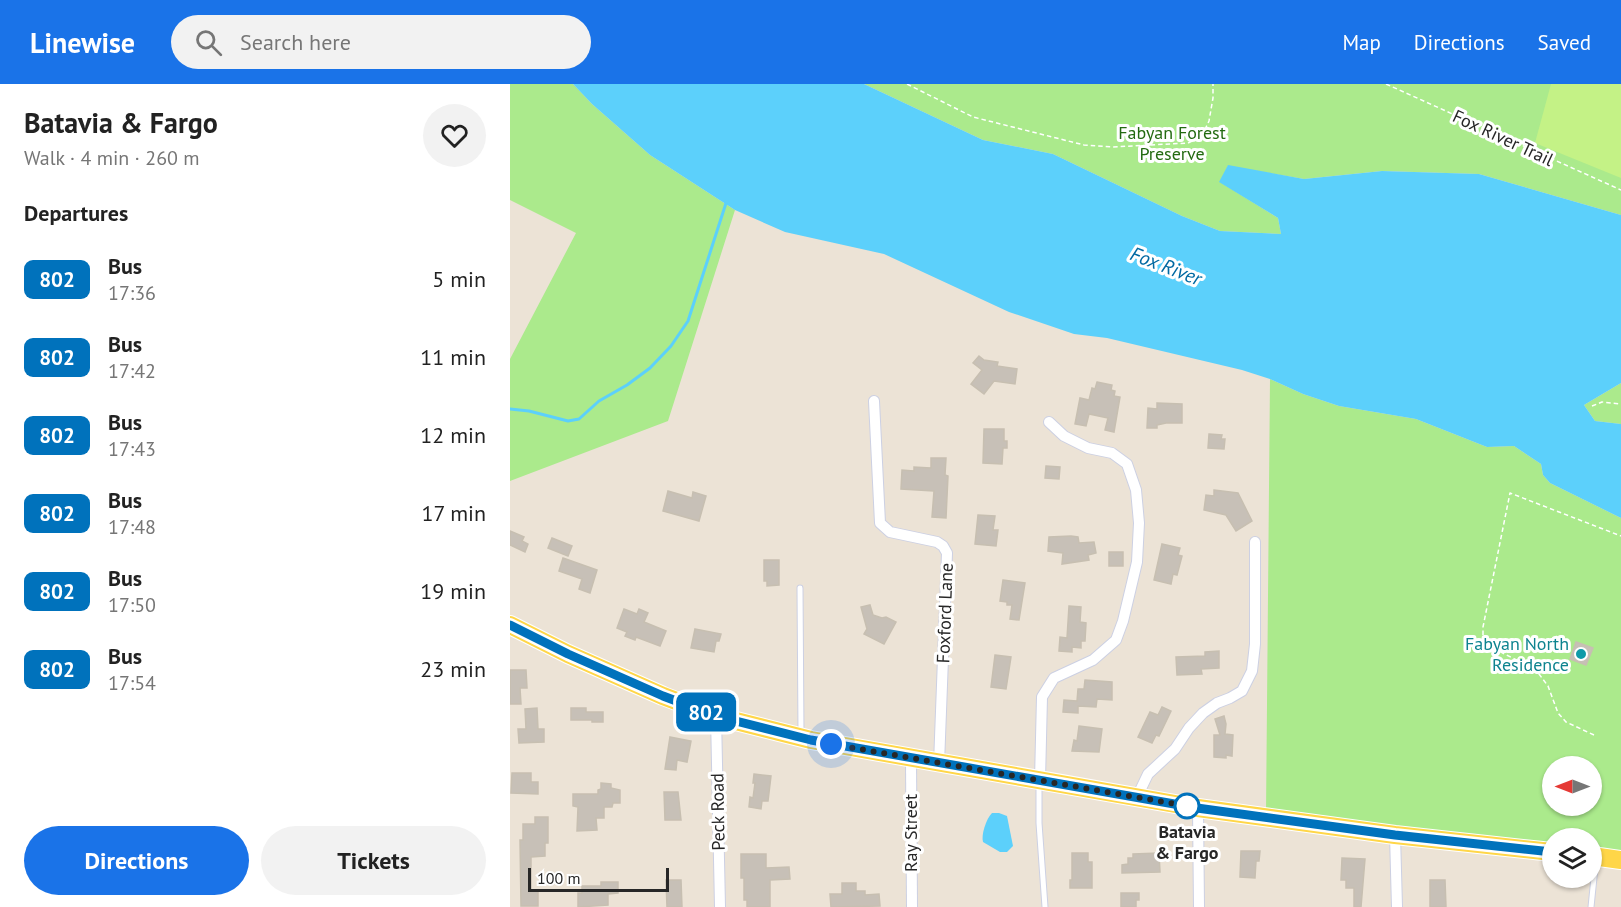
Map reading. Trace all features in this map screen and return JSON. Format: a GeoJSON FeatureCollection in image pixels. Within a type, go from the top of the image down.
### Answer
{"type":"FeatureCollection","features":[{"type":"Feature","properties":{"kind":"main road"},"geometry":{"type":"LineString","coordinates":[[510,625],[609,673],[663,696],[716,716],[801,738],[1197,808],[1395,835],[1542,851]]}},
{"type":"Feature","properties":{"kind":"main road"},"geometry":{"type":"LineString","coordinates":[[1602,858],[1621,860]]}},
{"type":"Feature","properties":{"kind":"street","name":"Foxford Lane"},"geometry":{"type":"LineString","coordinates":[[874,401],[880,523],[890,532],[937,542],[947,553],[939,764]]}},
{"type":"Feature","properties":{"kind":"street"},"geometry":{"type":"LineString","coordinates":[[1040,780],[1042,698],[1054,678],[1093,660],[1116,640],[1123,621],[1137,562],[1139,523],[1136,490],[1127,464],[1112,453],[1088,447],[1064,436],[1049,422]]}},
{"type":"Feature","properties":{"kind":"street"},"geometry":{"type":"LineString","coordinates":[[1137,797],[1148,774],[1175,749],[1189,728],[1203,713],[1242,690],[1252,671],[1255,644],[1255,542]]}},
{"type":"Feature","properties":{"kind":"street","name":"Peck Road"},"geometry":{"type":"LineString","coordinates":[[716,716],[720,907]]}},
{"type":"Feature","properties":{"kind":"street","name":"Ray Street"},"geometry":{"type":"LineString","coordinates":[[911,759],[912,907]]}},
{"type":"Feature","properties":{"kind":"street"},"geometry":{"type":"LineString","coordinates":[[1197,808],[1199,907]]}},
{"type":"Feature","properties":{"kind":"street"},"geometry":{"type":"LineString","coordinates":[[1395,835],[1397,907]]}},
{"type":"Feature","properties":{"kind":"lane"},"geometry":{"type":"LineString","coordinates":[[800,588],[801,738]]}},
{"type":"Feature","properties":{"kind":"lane"},"geometry":{"type":"LineString","coordinates":[[1040,780],[1038,798],[1045,907]]}},
{"type":"Feature","properties":{"kind":"lane"},"geometry":{"type":"LineString","coordinates":[[1591,907],[1592,888]]}},
{"type":"Feature","properties":{"kind":"path"},"geometry":{"type":"LineString","coordinates":[[907,84],[973,117],[1084,145],[1113,147],[1188,143],[1202,136],[1209,122],[1214,98],[1213,84]]}},
{"type":"Feature","properties":{"kind":"path","name":"Fox River Trail"},"geometry":{"type":"LineString","coordinates":[[1386,84],[1621,190]]}},
{"type":"Feature","properties":{"kind":"path"},"geometry":{"type":"LineString","coordinates":[[1592,406],[1602,402],[1621,404]]}},
{"type":"Feature","properties":{"kind":"path"},"geometry":{"type":"LineString","coordinates":[[1594,735],[1566,722],[1558,712],[1548,686],[1536,670],[1489,646],[1483,638],[1483,627],[1510,493],[1621,536]]}},
{"type":"Feature","properties":{"kind":"green space"},"geometry":{"type":"Polygon","coordinates":[[[510,84],[573,84],[592,104],[650,155],[735,210],[668,421],[510,481],[510,359],[576,233],[510,200],[510,84]]]}},
{"type":"Feature","properties":{"kind":"green space","name":"Fabyan Forest Preserve"},"geometry":{"type":"Polygon","coordinates":[[[864,84],[1621,84],[1621,215],[1479,174],[1382,171],[1304,179],[1228,166],[1220,182],[1278,218],[1281,234],[1220,231],[1182,216],[1053,154],[983,140],[864,84]]]}},
{"type":"Feature","properties":{"kind":"green space"},"geometry":{"type":"Polygon","coordinates":[[[1551,84],[1621,84],[1621,178],[1535,143],[1551,84]]]}},
{"type":"Feature","properties":{"kind":"green space"},"geometry":{"type":"Polygon","coordinates":[[[1270,379],[1303,394],[1339,406],[1416,419],[1487,447],[1514,446],[1541,464],[1543,475],[1550,483],[1621,518],[1621,851],[1602,848],[1602,828],[1542,828],[1542,842],[1266,813],[1270,379]]]}},
{"type":"Feature","properties":{"kind":"green space"},"geometry":{"type":"Polygon","coordinates":[[[1621,383],[1621,424],[1595,421],[1584,405],[1621,383]]]}},
{"type":"Feature","properties":{"kind":"water","name":"Fox River"},"geometry":{"type":"Polygon","coordinates":[[[573,84],[864,84],[983,140],[1053,154],[1182,216],[1220,231],[1281,234],[1278,218],[1219,182],[1228,165],[1304,179],[1382,171],[1479,174],[1621,215],[1621,383],[1584,405],[1595,421],[1621,424],[1621,518],[1550,483],[1543,475],[1541,464],[1514,446],[1487,447],[1416,419],[1339,406],[1242,370],[1107,338],[1074,334],[1009,312],[884,254],[785,232],[735,210],[650,155],[592,104],[573,84]]]}},
{"type":"Feature","properties":{"kind":"water"},"geometry":{"type":"Polygon","coordinates":[[[992,813],[1007,816],[1013,846],[1007,852],[1000,852],[983,842],[984,827],[992,813]]]}},
{"type":"Feature","properties":{"kind":"building"},"geometry":{"type":"Polygon","coordinates":[[[979,356],[984,360],[998,362],[997,366],[1017,369],[1015,384],[994,381],[984,394],[971,384],[982,370],[973,363],[979,356]]]}},
{"type":"Feature","properties":{"kind":"building"},"geometry":{"type":"Polygon","coordinates":[[[1097,382],[1112,385],[1111,390],[1115,391],[1114,396],[1120,397],[1114,432],[1105,430],[1108,418],[1089,414],[1086,426],[1075,424],[1080,398],[1089,400],[1092,388],[1095,389],[1097,382]]]}},
{"type":"Feature","properties":{"kind":"building"},"geometry":{"type":"Polygon","coordinates":[[[1157,403],[1182,404],[1182,423],[1166,423],[1157,425],[1157,428],[1147,428],[1148,408],[1157,409],[1157,403]]]}},
{"type":"Feature","properties":{"kind":"building"},"geometry":{"type":"Polygon","coordinates":[[[984,429],[1004,429],[1004,441],[1007,441],[1007,448],[1003,448],[1002,464],[983,463],[984,429]]]}},
{"type":"Feature","properties":{"kind":"building"},"geometry":{"type":"Polygon","coordinates":[[[1209,434],[1222,435],[1221,439],[1225,439],[1224,449],[1208,448],[1209,434]]]}},
{"type":"Feature","properties":{"kind":"building"},"geometry":{"type":"Polygon","coordinates":[[[931,458],[946,458],[945,475],[948,476],[946,518],[932,517],[934,491],[901,489],[902,470],[914,471],[914,467],[931,468],[931,458]]]}},
{"type":"Feature","properties":{"kind":"building"},"geometry":{"type":"Polygon","coordinates":[[[1046,466],[1060,467],[1059,479],[1045,478],[1046,466]]]}},
{"type":"Feature","properties":{"kind":"building"},"geometry":{"type":"Polygon","coordinates":[[[1214,490],[1238,493],[1252,521],[1236,531],[1226,515],[1204,510],[1206,495],[1214,496],[1214,490]]]}},
{"type":"Feature","properties":{"kind":"building"},"geometry":{"type":"Polygon","coordinates":[[[668,491],[692,498],[693,492],[706,496],[699,521],[663,511],[668,491]]]}},
{"type":"Feature","properties":{"kind":"building"},"geometry":{"type":"Polygon","coordinates":[[[978,515],[995,516],[993,530],[998,530],[996,546],[975,544],[978,515]]]}},
{"type":"Feature","properties":{"kind":"building"},"geometry":{"type":"Polygon","coordinates":[[[510,531],[524,537],[522,541],[528,544],[525,552],[510,545],[510,531]]]}},
{"type":"Feature","properties":{"kind":"building"},"geometry":{"type":"Polygon","coordinates":[[[1049,537],[1078,537],[1079,543],[1094,542],[1096,553],[1088,555],[1089,560],[1062,564],[1063,553],[1048,551],[1049,537]]]}},
{"type":"Feature","properties":{"kind":"building"},"geometry":{"type":"Polygon","coordinates":[[[552,538],[572,546],[568,556],[548,548],[552,538]]]}},
{"type":"Feature","properties":{"kind":"building"},"geometry":{"type":"Polygon","coordinates":[[[1162,544],[1180,548],[1178,555],[1182,556],[1177,575],[1173,574],[1171,584],[1154,580],[1162,544]]]}},
{"type":"Feature","properties":{"kind":"building"},"geometry":{"type":"Polygon","coordinates":[[[1109,552],[1123,552],[1123,566],[1109,566],[1109,552]]]}},
{"type":"Feature","properties":{"kind":"building"},"geometry":{"type":"Polygon","coordinates":[[[563,558],[597,570],[590,593],[579,589],[582,579],[559,571],[563,558]]]}},
{"type":"Feature","properties":{"kind":"building"},"geometry":{"type":"Polygon","coordinates":[[[764,560],[779,560],[779,585],[767,586],[767,581],[764,581],[764,560]]]}},
{"type":"Feature","properties":{"kind":"building"},"geometry":{"type":"Polygon","coordinates":[[[1003,580],[1025,583],[1019,620],[1010,619],[1012,605],[1000,601],[1003,580]]]}},
{"type":"Feature","properties":{"kind":"building"},"geometry":{"type":"Polygon","coordinates":[[[870,605],[873,615],[886,617],[896,622],[884,644],[864,634],[867,629],[861,607],[870,605]]]}},
{"type":"Feature","properties":{"kind":"building"},"geometry":{"type":"Polygon","coordinates":[[[1069,606],[1081,607],[1080,622],[1086,623],[1085,641],[1081,641],[1081,648],[1072,647],[1072,652],[1059,651],[1060,637],[1067,638],[1069,606]]]}},
{"type":"Feature","properties":{"kind":"building"},"geometry":{"type":"Polygon","coordinates":[[[624,609],[637,614],[639,609],[648,613],[644,622],[666,631],[660,646],[636,637],[635,640],[625,636],[627,632],[617,628],[624,609]]]}},
{"type":"Feature","properties":{"kind":"building"},"geometry":{"type":"Polygon","coordinates":[[[695,629],[721,634],[719,641],[716,641],[714,652],[691,648],[695,629]]]}},
{"type":"Feature","properties":{"kind":"building","name":"Fabyan North Residence"},"geometry":{"type":"Polygon","coordinates":[[[1576,642],[1593,648],[1586,665],[1570,659],[1576,642]]]}},
{"type":"Feature","properties":{"kind":"building"},"geometry":{"type":"Polygon","coordinates":[[[1219,651],[1219,668],[1201,669],[1202,674],[1177,675],[1176,657],[1205,656],[1205,652],[1219,651]]]}},
{"type":"Feature","properties":{"kind":"building"},"geometry":{"type":"Polygon","coordinates":[[[995,655],[1011,657],[1006,689],[991,687],[995,655]]]}},
{"type":"Feature","properties":{"kind":"building"},"geometry":{"type":"Polygon","coordinates":[[[510,670],[526,670],[527,688],[520,688],[521,704],[510,704],[510,670]]]}},
{"type":"Feature","properties":{"kind":"building"},"geometry":{"type":"Polygon","coordinates":[[[1085,680],[1112,682],[1112,700],[1097,699],[1096,707],[1078,706],[1078,713],[1063,712],[1064,700],[1077,701],[1078,689],[1084,689],[1085,680]]]}},
{"type":"Feature","properties":{"kind":"building"},"geometry":{"type":"Polygon","coordinates":[[[1162,707],[1171,711],[1159,736],[1156,735],[1152,743],[1138,737],[1150,712],[1158,715],[1162,707]]]}},
{"type":"Feature","properties":{"kind":"building"},"geometry":{"type":"Polygon","coordinates":[[[537,708],[538,729],[544,729],[544,742],[519,743],[518,729],[526,729],[525,709],[537,708]]]}},
{"type":"Feature","properties":{"kind":"building"},"geometry":{"type":"Polygon","coordinates":[[[571,708],[586,708],[586,712],[603,712],[603,722],[571,720],[571,708]]]}},
{"type":"Feature","properties":{"kind":"building"},"geometry":{"type":"Polygon","coordinates":[[[1224,716],[1225,734],[1233,735],[1232,756],[1214,757],[1214,735],[1220,735],[1215,719],[1224,716]]]}},
{"type":"Feature","properties":{"kind":"building"},"geometry":{"type":"Polygon","coordinates":[[[1079,726],[1102,729],[1099,752],[1072,751],[1074,740],[1077,741],[1079,726]]]}},
{"type":"Feature","properties":{"kind":"building"},"geometry":{"type":"Polygon","coordinates":[[[670,737],[691,741],[687,762],[677,760],[676,770],[665,769],[670,737]]]}},
{"type":"Feature","properties":{"kind":"building"},"geometry":{"type":"Polygon","coordinates":[[[512,773],[531,773],[531,782],[538,782],[538,794],[511,793],[512,773]]]}},
{"type":"Feature","properties":{"kind":"building"},"geometry":{"type":"Polygon","coordinates":[[[754,774],[771,776],[768,801],[762,801],[761,809],[749,807],[750,797],[753,798],[754,774]]]}},
{"type":"Feature","properties":{"kind":"building"},"geometry":{"type":"Polygon","coordinates":[[[601,783],[611,784],[611,788],[620,790],[620,803],[613,803],[612,807],[604,807],[604,818],[596,818],[597,830],[577,831],[578,807],[573,806],[573,794],[598,794],[601,783]]]}},
{"type":"Feature","properties":{"kind":"building"},"geometry":{"type":"Polygon","coordinates":[[[664,792],[678,792],[681,820],[665,820],[664,792]]]}},
{"type":"Feature","properties":{"kind":"building"},"geometry":{"type":"Polygon","coordinates":[[[535,817],[548,817],[548,843],[545,843],[545,856],[531,857],[531,890],[538,890],[538,906],[521,906],[520,840],[523,840],[523,824],[535,824],[535,817]]]}},
{"type":"Feature","properties":{"kind":"building"},"geometry":{"type":"Polygon","coordinates":[[[1241,851],[1260,851],[1259,861],[1256,861],[1255,878],[1240,877],[1241,851]]]}},
{"type":"Feature","properties":{"kind":"building"},"geometry":{"type":"Polygon","coordinates":[[[1072,853],[1088,853],[1088,862],[1092,862],[1092,888],[1070,888],[1072,853]]]}},
{"type":"Feature","properties":{"kind":"building"},"geometry":{"type":"Polygon","coordinates":[[[1159,853],[1160,872],[1122,873],[1122,865],[1128,864],[1128,858],[1133,858],[1133,854],[1159,853]]]}},
{"type":"Feature","properties":{"kind":"building"},"geometry":{"type":"Polygon","coordinates":[[[741,854],[766,854],[766,868],[789,867],[790,879],[770,880],[770,907],[747,907],[747,900],[744,900],[744,878],[741,878],[741,854]]]}},
{"type":"Feature","properties":{"kind":"building"},"geometry":{"type":"Polygon","coordinates":[[[1342,858],[1365,859],[1361,907],[1354,907],[1354,888],[1346,888],[1346,880],[1341,880],[1342,858]]]}},
{"type":"Feature","properties":{"kind":"building"},"geometry":{"type":"Polygon","coordinates":[[[666,880],[681,880],[682,907],[667,907],[666,880]]]}},
{"type":"Feature","properties":{"kind":"building"},"geometry":{"type":"Polygon","coordinates":[[[1430,880],[1445,880],[1446,907],[1430,907],[1430,880]]]}},
{"type":"Feature","properties":{"kind":"building"},"geometry":{"type":"Polygon","coordinates":[[[601,882],[618,882],[618,893],[608,894],[608,905],[578,907],[578,893],[582,893],[582,886],[601,886],[601,882]]]}},
{"type":"Feature","properties":{"kind":"building"},"geometry":{"type":"Polygon","coordinates":[[[842,883],[856,883],[856,891],[865,891],[865,895],[879,894],[880,906],[831,907],[830,894],[842,894],[842,883]]]}},
{"type":"Feature","properties":{"kind":"building"},"geometry":{"type":"Polygon","coordinates":[[[1121,893],[1139,893],[1136,907],[1121,907],[1121,893]]]}},
{"type":"Feature","properties":{"kind":"waterway"},"geometry":{"type":"LineString","coordinates":[[510,409],[529,411],[568,421],[579,419],[599,401],[650,368],[671,346],[688,321],[727,200]]}},
{"type":"Feature","properties":{"kind":"bus line","name":"802"},"geometry":{"type":"LineString","coordinates":[[510,625],[568,654],[663,696],[716,716],[811,740],[1197,808],[1395,835],[1542,851]]}},
{"type":"Feature","properties":{"kind":"place","name":"Fabyan North Residence"},"geometry":{"type":"Point","coordinates":[1581,654]}},
{"type":"Feature","properties":{"kind":"place","name":"Batavia & Fargo"},"geometry":{"type":"Point","coordinates":[1187,806]}},
{"type":"Feature","properties":{"kind":"route"},"geometry":{"type":"LineString","coordinates":[[831,744],[1187,806]]}}]}
